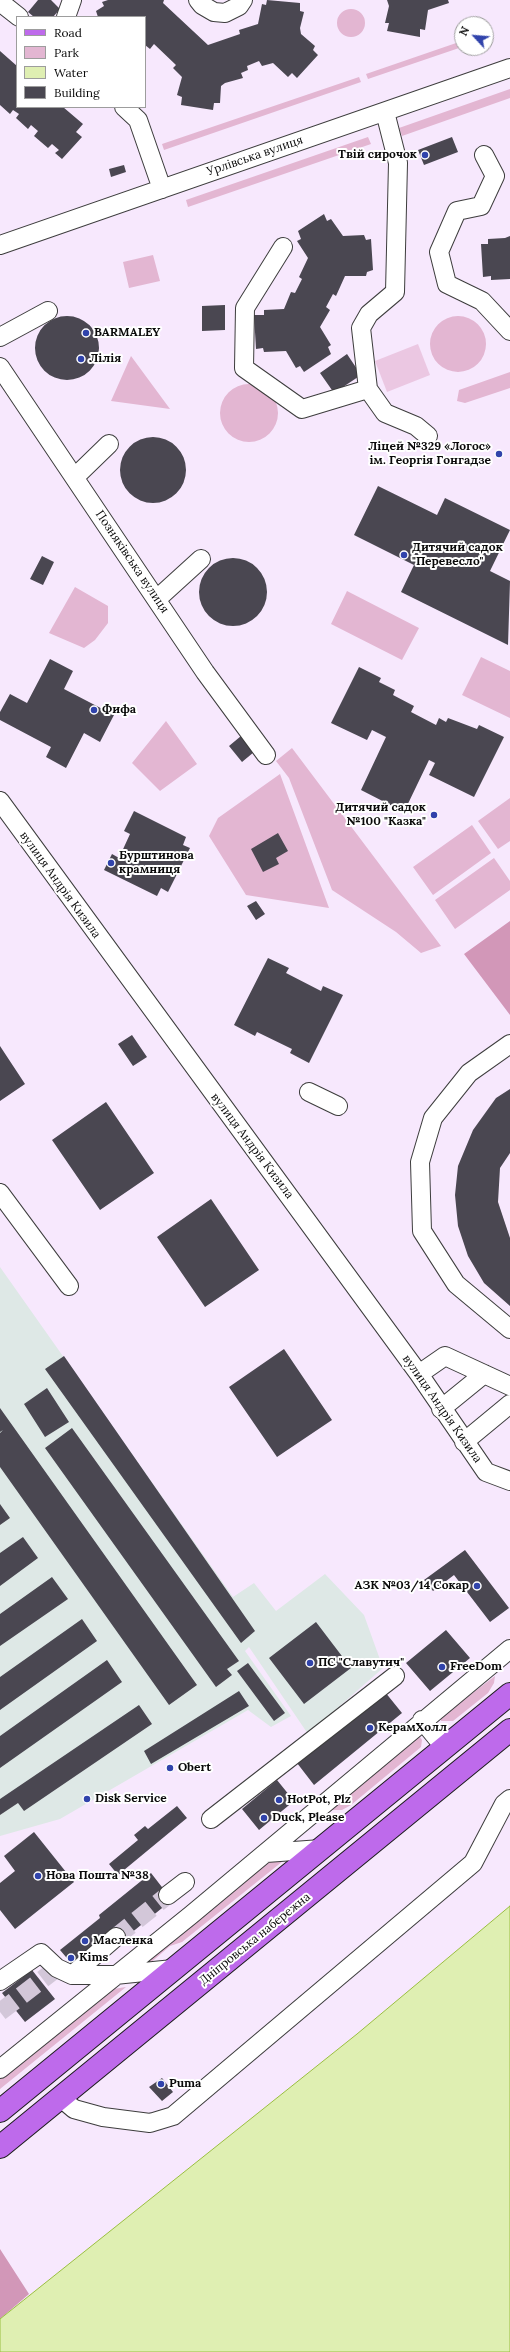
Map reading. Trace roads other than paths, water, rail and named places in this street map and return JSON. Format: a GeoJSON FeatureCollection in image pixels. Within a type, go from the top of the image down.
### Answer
{"type":"FeatureCollection","features":[{"type":"Feature","properties":{"kind":"main road"},"geometry":{"type":"LineString","coordinates":[[0,2111],[510,1694]]}},
{"type":"Feature","properties":{"kind":"main road","name":"Дніпровська набережна"},"geometry":{"type":"LineString","coordinates":[[0,2147],[510,1730]]}},
{"type":"Feature","properties":{"kind":"street"},"geometry":{"type":"LineString","coordinates":[[66,16],[72,0]]}},
{"type":"Feature","properties":{"kind":"street"},"geometry":{"type":"LineString","coordinates":[[198,0],[202,5],[214,12],[225,13],[239,6],[243,0]]}},
{"type":"Feature","properties":{"kind":"street"},"geometry":{"type":"LineString","coordinates":[[0,2],[18,16]]}},
{"type":"Feature","properties":{"kind":"street","name":"Урлівська вулиця"},"geometry":{"type":"LineString","coordinates":[[4,239],[162,189],[510,68]]}},
{"type":"Feature","properties":{"kind":"street"},"geometry":{"type":"LineString","coordinates":[[125,108],[138,120],[162,189]]}},
{"type":"Feature","properties":{"kind":"street"},"geometry":{"type":"LineString","coordinates":[[385,112],[398,162],[396,292],[369,314],[361,328],[368,389],[385,413],[416,426],[428,436]]}},
{"type":"Feature","properties":{"kind":"street"},"geometry":{"type":"LineString","coordinates":[[484,155],[495,176],[481,206],[457,211],[438,252],[447,284],[482,301],[510,331]]}},
{"type":"Feature","properties":{"kind":"street"},"geometry":{"type":"LineString","coordinates":[[283,247],[245,308],[244,368],[302,409],[368,389]]}},
{"type":"Feature","properties":{"kind":"street"},"geometry":{"type":"LineString","coordinates":[[0,337],[48,311]]}},
{"type":"Feature","properties":{"kind":"street","name":"Позняківська вулиця"},"geometry":{"type":"LineString","coordinates":[[0,366],[205,672],[266,755]]}},
{"type":"Feature","properties":{"kind":"street"},"geometry":{"type":"LineString","coordinates":[[75,477],[109,444]]}},
{"type":"Feature","properties":{"kind":"street"},"geometry":{"type":"LineString","coordinates":[[157,599],[200,559]]}},
{"type":"Feature","properties":{"kind":"street","name":"вулиця Андрія Кизила"},"geometry":{"type":"LineString","coordinates":[[0,802],[418,1374],[486,1472],[510,1481]]}},
{"type":"Feature","properties":{"kind":"street"},"geometry":{"type":"LineString","coordinates":[[510,1044],[469,1073],[433,1118],[420,1162],[422,1231],[456,1284],[510,1329]]}},
{"type":"Feature","properties":{"kind":"street"},"geometry":{"type":"LineString","coordinates":[[309,1092],[338,1106]]}},
{"type":"Feature","properties":{"kind":"street"},"geometry":{"type":"LineString","coordinates":[[0,1193],[69,1286]]}},
{"type":"Feature","properties":{"kind":"street"},"geometry":{"type":"LineString","coordinates":[[418,1374],[445,1356],[510,1386]]}},
{"type":"Feature","properties":{"kind":"street"},"geometry":{"type":"LineString","coordinates":[[441,1409],[484,1374]]}},
{"type":"Feature","properties":{"kind":"street"},"geometry":{"type":"LineString","coordinates":[[464,1442],[510,1404]]}},
{"type":"Feature","properties":{"kind":"street"},"geometry":{"type":"LineString","coordinates":[[0,2070],[266,1853],[422,1720],[510,1649]]}},
{"type":"Feature","properties":{"kind":"street"},"geometry":{"type":"LineString","coordinates":[[211,1819],[395,1676]]}},
{"type":"Feature","properties":{"kind":"street"},"geometry":{"type":"LineString","coordinates":[[422,1720],[445,1748]]}},
{"type":"Feature","properties":{"kind":"street"},"geometry":{"type":"LineString","coordinates":[[61,2098],[74,2109],[102,2117],[150,2123],[173,2116],[473,1863],[504,1804],[510,1799]]}},
{"type":"Feature","properties":{"kind":"street"},"geometry":{"type":"LineString","coordinates":[[266,1853],[321,1849]]}},
{"type":"Feature","properties":{"kind":"street"},"geometry":{"type":"LineString","coordinates":[[168,1895],[185,1882]]}},
{"type":"Feature","properties":{"kind":"street"},"geometry":{"type":"LineString","coordinates":[[72,1975],[116,1937]]}},
{"type":"Feature","properties":{"kind":"street"},"geometry":{"type":"LineString","coordinates":[[0,1981],[41,1953],[57,1968],[72,1975],[115,1975],[173,1969]]}},
{"type":"Feature","properties":{"kind":"water"},"geometry":{"type":"Polygon","coordinates":[[[510,1906],[510,2352],[0,2352],[0,2319],[357,2034],[510,1906]]]}},
{"type":"Feature","properties":{"kind":"tunnel"},"geometry":{"type":"LineString","coordinates":[[116,1937],[168,1895]]}},
{"type":"Feature","properties":{"kind":"tunnel"},"geometry":{"type":"LineString","coordinates":[[0,2012],[57,1968]]}},
{"type":"Feature","properties":{"kind":"place","name":"Твій сирочок"},"geometry":{"type":"Point","coordinates":[425,155]}},
{"type":"Feature","properties":{"kind":"place","name":"BARMALEY"},"geometry":{"type":"Point","coordinates":[86,333]}},
{"type":"Feature","properties":{"kind":"place","name":"Лілія"},"geometry":{"type":"Point","coordinates":[81,359]}},
{"type":"Feature","properties":{"kind":"place","name":"Ліцей №329 «Логос» ім. Георгія Гонгадзе"},"geometry":{"type":"Point","coordinates":[499,454]}},
{"type":"Feature","properties":{"kind":"place","name":"Дитячий садок \"Перевесло\""},"geometry":{"type":"Point","coordinates":[404,555]}},
{"type":"Feature","properties":{"kind":"place","name":"Фифа"},"geometry":{"type":"Point","coordinates":[94,710]}},
{"type":"Feature","properties":{"kind":"place","name":"Дитячий садок №100 \"Казка\""},"geometry":{"type":"Point","coordinates":[434,815]}},
{"type":"Feature","properties":{"kind":"place","name":"Бурштинова крамниця"},"geometry":{"type":"Point","coordinates":[111,863]}},
{"type":"Feature","properties":{"kind":"place","name":"АЗК №03/14 Сокар"},"geometry":{"type":"Point","coordinates":[477,1586]}},
{"type":"Feature","properties":{"kind":"place","name":"ПС \"Славутич\""},"geometry":{"type":"Point","coordinates":[310,1663]}},
{"type":"Feature","properties":{"kind":"place","name":"FreeDom"},"geometry":{"type":"Point","coordinates":[442,1667]}},
{"type":"Feature","properties":{"kind":"place","name":"КерамХолл"},"geometry":{"type":"Point","coordinates":[370,1728]}},
{"type":"Feature","properties":{"kind":"place","name":"Obert"},"geometry":{"type":"Point","coordinates":[170,1768]}},
{"type":"Feature","properties":{"kind":"place","name":"Disk Service"},"geometry":{"type":"Point","coordinates":[87,1799]}},
{"type":"Feature","properties":{"kind":"place","name":"HotPot, Plz"},"geometry":{"type":"Point","coordinates":[279,1800]}},
{"type":"Feature","properties":{"kind":"place","name":"Duck, Please"},"geometry":{"type":"Point","coordinates":[264,1818]}},
{"type":"Feature","properties":{"kind":"place","name":"Нова Пошта №38"},"geometry":{"type":"Point","coordinates":[38,1876]}},
{"type":"Feature","properties":{"kind":"place","name":"Масленка"},"geometry":{"type":"Point","coordinates":[85,1941]}},
{"type":"Feature","properties":{"kind":"place","name":"Kims"},"geometry":{"type":"Point","coordinates":[71,1958]}},
{"type":"Feature","properties":{"kind":"place","name":"Puma"},"geometry":{"type":"Point","coordinates":[161,2084]}}]}
